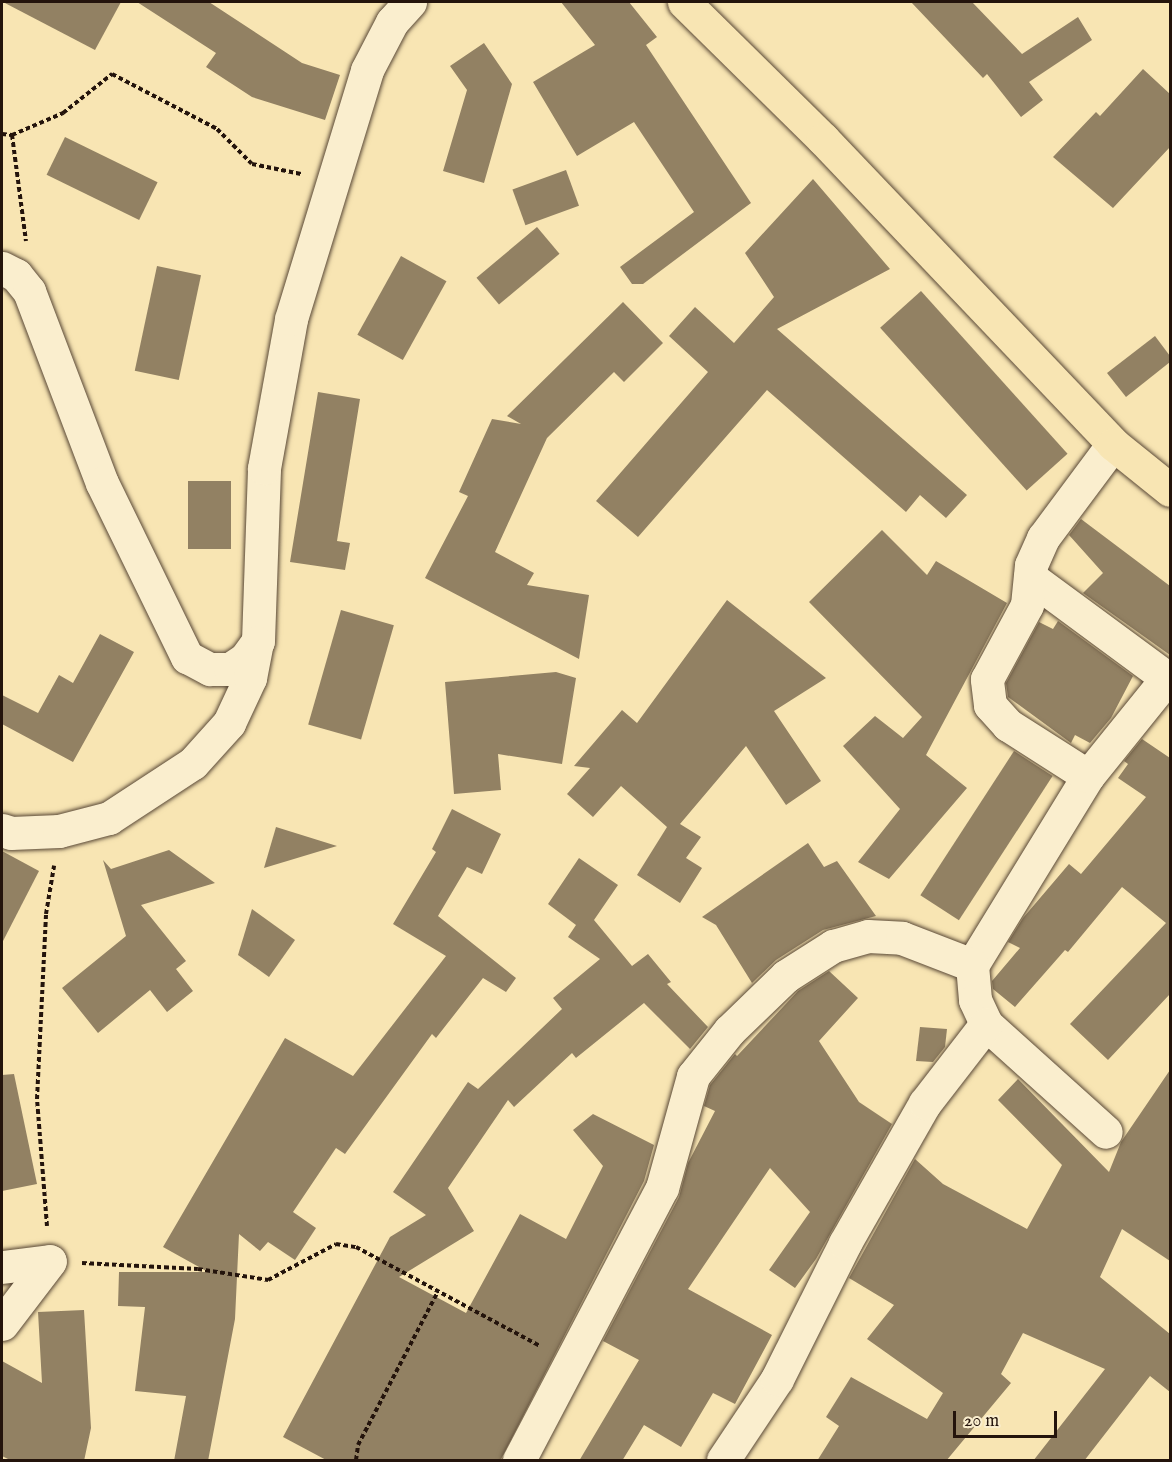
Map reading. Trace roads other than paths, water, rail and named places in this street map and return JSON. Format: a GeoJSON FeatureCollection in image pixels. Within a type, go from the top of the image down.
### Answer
{"type":"FeatureCollection","features":[{"type":"Feature","properties":{"kind":"main road"},"geometry":{"type":"LineString","coordinates":[[684,2],[823,139],[1113,444],[1170,490]]}},
{"type":"Feature","properties":{"kind":"street"},"geometry":{"type":"LineString","coordinates":[[2,830],[11,833],[59,831],[109,818],[193,763],[229,723],[250,678],[258,641],[264,468],[275,391],[291,320],[331,180],[368,70],[392,22],[410,2]]}},
{"type":"Feature","properties":{"kind":"street"},"geometry":{"type":"LineString","coordinates":[[9,272],[29,291],[116,513],[187,657],[210,669],[230,669],[245,659],[258,641]]}},
{"type":"Feature","properties":{"kind":"street"},"geometry":{"type":"LineString","coordinates":[[1088,776],[1008,725],[990,705],[987,679],[1027,605],[1030,577],[1043,538],[1113,444]]}},
{"type":"Feature","properties":{"kind":"street"},"geometry":{"type":"LineString","coordinates":[[1030,577],[1167,678],[1088,776],[972,965],[975,1000],[986,1024],[1106,1132]]}},
{"type":"Feature","properties":{"kind":"street"},"geometry":{"type":"LineString","coordinates":[[519,1461],[662,1188],[693,1076],[729,1031],[786,976],[833,946],[868,936],[902,938],[972,965]]}},
{"type":"Feature","properties":{"kind":"street"},"geometry":{"type":"LineString","coordinates":[[723,1461],[777,1379],[845,1243],[925,1103],[986,1024]]}},
{"type":"Feature","properties":{"kind":"street"},"geometry":{"type":"LineString","coordinates":[[2,1267],[50,1261],[2,1324]]}}]}
